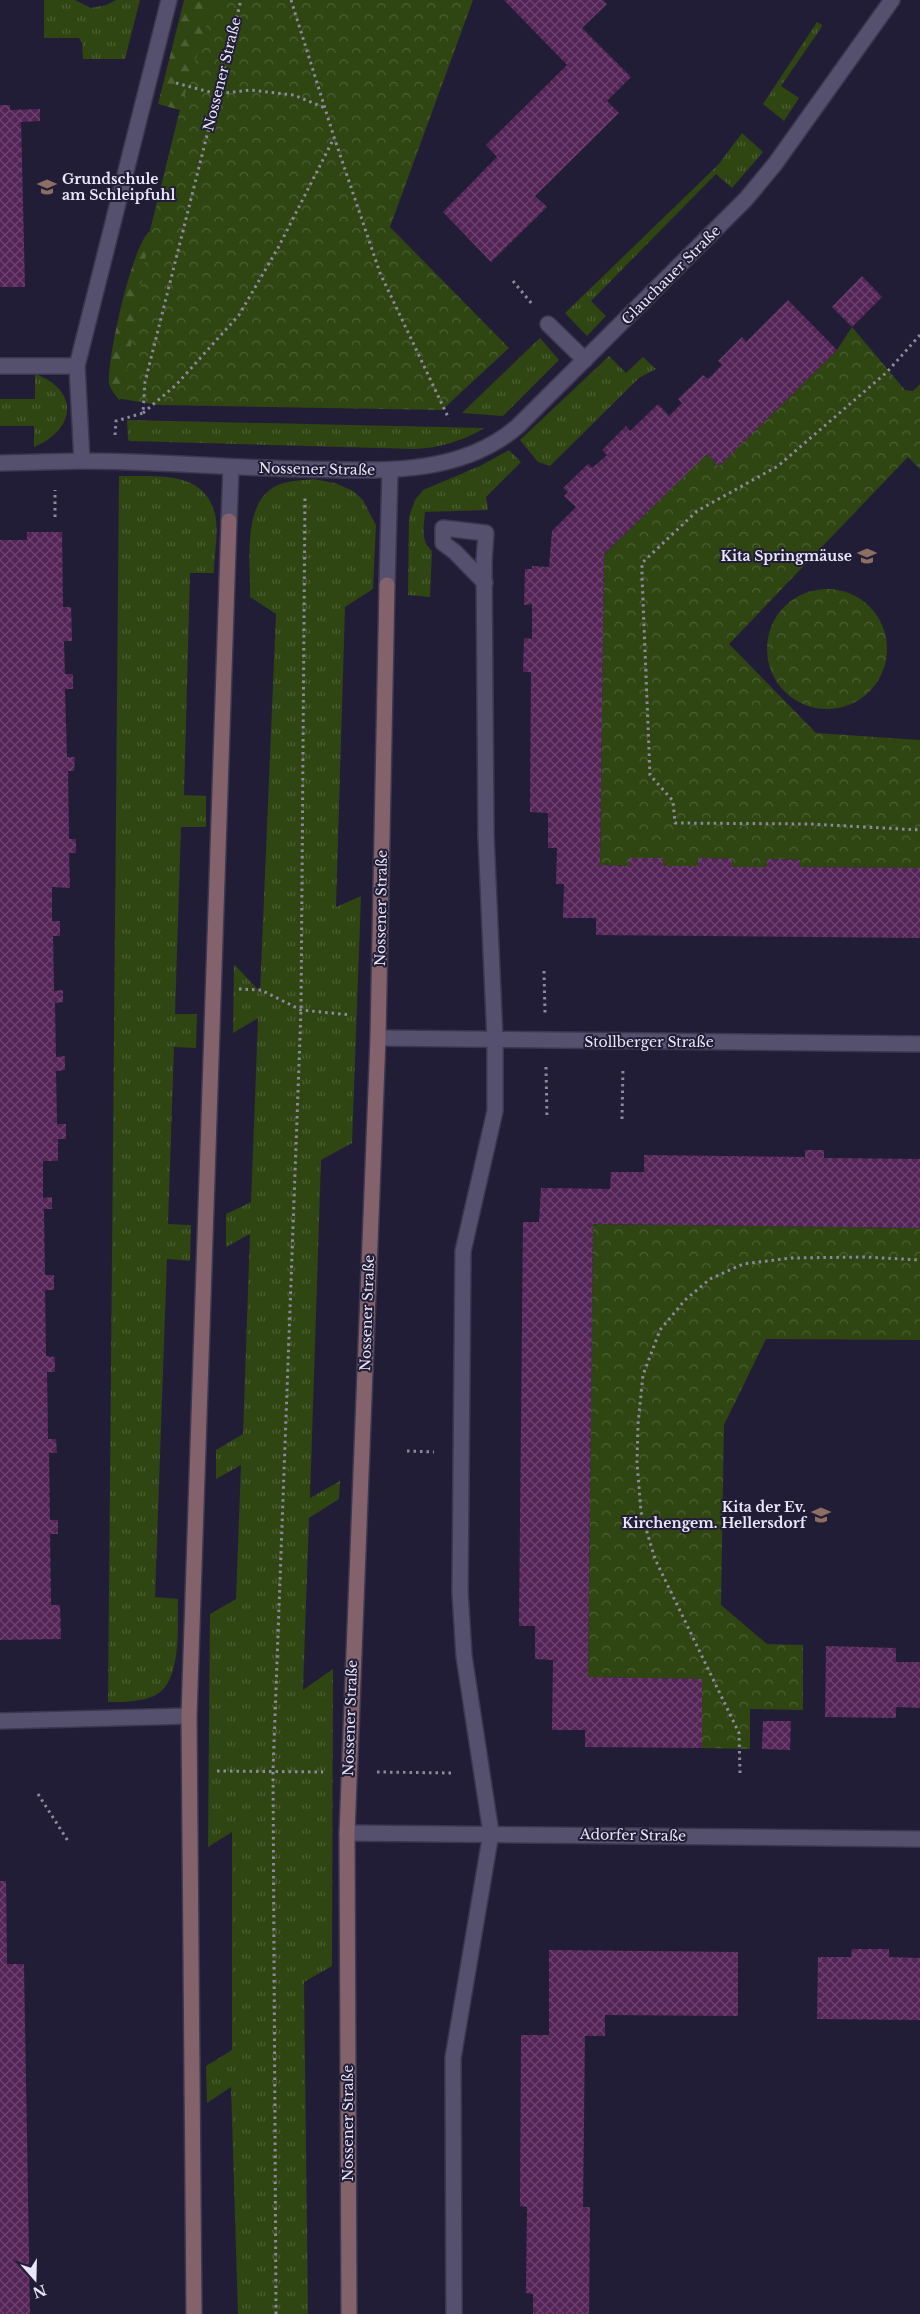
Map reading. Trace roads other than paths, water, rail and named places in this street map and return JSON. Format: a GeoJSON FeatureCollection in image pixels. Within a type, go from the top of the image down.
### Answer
{"type":"FeatureCollection","features":[{"type":"Feature","properties":{"kind":"street"},"geometry":{"type":"LineString","coordinates":[[82,461],[77,366],[169,0]]}},
{"type":"Feature","properties":{"kind":"street","name":"Glauchauer Straße"},"geometry":{"type":"LineString","coordinates":[[390,471],[425,467],[455,459],[505,438],[746,199],[775,164],[892,0]]}},
{"type":"Feature","properties":{"kind":"street"},"geometry":{"type":"LineString","coordinates":[[548,324],[585,360]]}},
{"type":"Feature","properties":{"kind":"street"},"geometry":{"type":"LineString","coordinates":[[0,366],[77,366]]}},
{"type":"Feature","properties":{"kind":"street","name":"Nossener Straße"},"geometry":{"type":"LineString","coordinates":[[0,463],[82,461],[231,468],[390,471],[378,1038],[348,1772],[348,2314]]}},
{"type":"Feature","properties":{"kind":"street"},"geometry":{"type":"LineString","coordinates":[[194,2314],[189,1716],[231,468]]}},
{"type":"Feature","properties":{"kind":"street"},"geometry":{"type":"LineString","coordinates":[[454,2314],[453,2058],[492,1833],[464,1656],[460,1592],[463,1251],[495,1111],[495,1040],[486,836],[485,583]]}},
{"type":"Feature","properties":{"kind":"street","name":"Stollberger Straße"},"geometry":{"type":"LineString","coordinates":[[378,1038],[920,1044]]}},
{"type":"Feature","properties":{"kind":"street"},"geometry":{"type":"LineString","coordinates":[[0,1721],[189,1716]]}},
{"type":"Feature","properties":{"kind":"street","name":"Adorfer Straße"},"geometry":{"type":"LineString","coordinates":[[347,1833],[492,1833],[920,1839]]}},
{"type":"Feature","properties":{"kind":"place","name":"Grundschule am Schleipfuhl"},"geometry":{"type":"Point","coordinates":[47,187]}},
{"type":"Feature","properties":{"kind":"place","name":"Kita Springmäuse"},"geometry":{"type":"Point","coordinates":[867,556]}},
{"type":"Feature","properties":{"kind":"place","name":"Kita der Ev. Kirchengem. Hellersdorf"},"geometry":{"type":"Point","coordinates":[821,1515]}}]}
